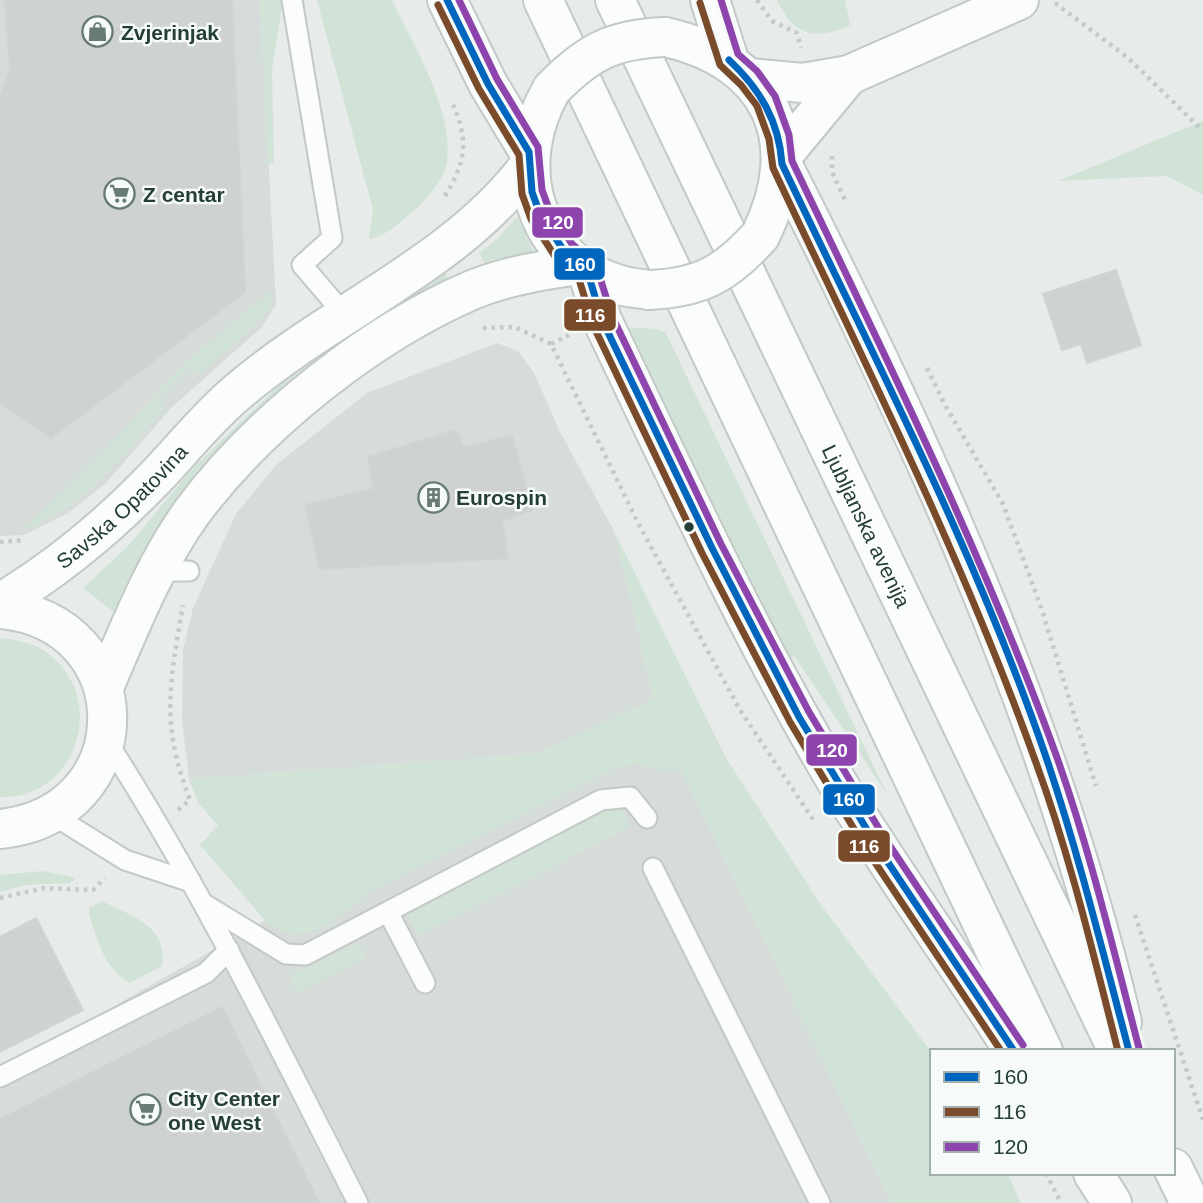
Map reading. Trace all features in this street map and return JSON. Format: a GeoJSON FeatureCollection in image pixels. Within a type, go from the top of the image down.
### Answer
{"type":"FeatureCollection","features":[{"type":"Feature","properties":{"kind":"main road"},"geometry":{"type":"LineString","coordinates":[[447,0],[529,159],[540,214],[557,242],[583,267],[616,284],[649,290],[697,284],[719,273],[738,260],[760,236],[776,204],[782,160],[779,136],[766,101],[739,69],[710,0]]}},
{"type":"Feature","properties":{"kind":"main road"},"geometry":{"type":"LineString","coordinates":[[543,0],[1042,1049]]}},
{"type":"Feature","properties":{"kind":"main road","name":"Ljubljanska avenija"},"geometry":{"type":"LineString","coordinates":[[615,0],[1117,1049]]}},
{"type":"Feature","properties":{"kind":"main road"},"geometry":{"type":"LineString","coordinates":[[529,159],[535,124],[552,89],[578,63],[601,48],[635,38],[665,37],[699,44],[739,69],[803,83],[849,75],[1018,0]]}},
{"type":"Feature","properties":{"kind":"main road"},"geometry":{"type":"LineString","coordinates":[[782,160],[849,75]]}},
{"type":"Feature","properties":{"kind":"main road","name":"Savska Opatovina"},"geometry":{"type":"LineString","coordinates":[[0,603],[77,551],[147,486],[233,396],[344,314],[481,220],[505,198],[529,159]]}},
{"type":"Feature","properties":{"kind":"main road"},"geometry":{"type":"LineString","coordinates":[[782,160],[963,546],[1007,655],[1046,758],[1079,860],[1128,1049]]}},
{"type":"Feature","properties":{"kind":"main road"},"geometry":{"type":"LineString","coordinates":[[104,687],[173,571],[192,513],[233,462],[299,400],[401,327],[473,290],[538,271],[583,267]]}},
{"type":"Feature","properties":{"kind":"main road"},"geometry":{"type":"LineString","coordinates":[[583,267],[602,320],[742,611],[779,679],[832,774],[910,898],[1013,1049]]}},
{"type":"Feature","properties":{"kind":"main road"},"geometry":{"type":"LineString","coordinates":[[0,609],[27,611],[61,627],[88,653],[104,687],[109,724],[101,760],[82,792],[53,815],[25,827],[0,829]]}},
{"type":"Feature","properties":{"kind":"main road"},"geometry":{"type":"LineString","coordinates":[[1175,1172],[1190,1203]]}},
{"type":"Feature","properties":{"kind":"main road"},"geometry":{"type":"LineString","coordinates":[[1094,1175],[1114,1203]]}},
{"type":"Feature","properties":{"kind":"main road"},"geometry":{"type":"LineString","coordinates":[[1102,1175],[1114,1203]]}},
{"type":"Feature","properties":{"kind":"lane"},"geometry":{"type":"LineString","coordinates":[[292,0],[332,238],[302,265],[344,314]]}},
{"type":"Feature","properties":{"kind":"lane"},"geometry":{"type":"LineString","coordinates":[[105,740],[162,826],[229,950],[358,1203]]}},
{"type":"Feature","properties":{"kind":"lane"},"geometry":{"type":"LineString","coordinates":[[204,904],[286,954],[305,955],[601,800],[630,797],[647,818]]}},
{"type":"Feature","properties":{"kind":"lane"},"geometry":{"type":"LineString","coordinates":[[53,815],[125,860],[191,882]]}},
{"type":"Feature","properties":{"kind":"lane"},"geometry":{"type":"LineString","coordinates":[[653,868],[820,1203]]}},
{"type":"Feature","properties":{"kind":"lane"},"geometry":{"type":"LineString","coordinates":[[388,912],[425,983]]}},
{"type":"Feature","properties":{"kind":"lane"},"geometry":{"type":"LineString","coordinates":[[0,1077],[206,973],[229,950]]}},
{"type":"Feature","properties":{"kind":"path"},"geometry":{"type":"LineString","coordinates":[[757,0],[772,21],[797,33],[803,54]]}},
{"type":"Feature","properties":{"kind":"path"},"geometry":{"type":"LineString","coordinates":[[1052,0],[1127,57],[1203,131]]}},
{"type":"Feature","properties":{"kind":"path"},"geometry":{"type":"LineString","coordinates":[[442,202],[459,174],[464,153],[460,119],[449,96]]}},
{"type":"Feature","properties":{"kind":"path"},"geometry":{"type":"LineString","coordinates":[[479,329],[515,327],[551,344],[638,523]]}},
{"type":"Feature","properties":{"kind":"path"},"geometry":{"type":"LineString","coordinates":[[551,344],[560,339]]}},
{"type":"Feature","properties":{"kind":"path"},"geometry":{"type":"LineString","coordinates":[[173,571],[169,704],[171,736],[190,800],[177,811]]}},
{"type":"Feature","properties":{"kind":"path"},"geometry":{"type":"LineString","coordinates":[[0,898],[44,888],[93,890],[99,883]]}},
{"type":"Feature","properties":{"kind":"path"},"geometry":{"type":"LineString","coordinates":[[1047,1175],[1061,1203]]}},
{"type":"Feature","properties":{"kind":"shaded area","name":"Z centar"},"geometry":{"type":"Polygon","coordinates":[[[0,0],[260,0],[276,304],[262,327],[171,408],[105,484],[68,513],[24,535],[0,536],[0,0]]]}},
{"type":"Feature","properties":{"kind":"shaded area"},"geometry":{"type":"Polygon","coordinates":[[[497,343],[518,351],[534,373],[560,432],[615,533],[654,699],[682,771],[892,1203],[0,1203],[0,1071],[644,705],[536,754],[189,779],[182,720],[183,650],[193,608],[236,514],[276,465],[367,393],[497,343]]]}},
{"type":"Feature","properties":{"kind":"green space"},"geometry":{"type":"Polygon","coordinates":[[[260,0],[283,0],[272,70],[274,164],[268,163],[260,0]]]}},
{"type":"Feature","properties":{"kind":"green space"},"geometry":{"type":"Polygon","coordinates":[[[317,0],[392,0],[430,79],[444,122],[448,142],[447,162],[434,189],[397,225],[382,235],[369,239],[373,210],[317,0]]]}},
{"type":"Feature","properties":{"kind":"green space"},"geometry":{"type":"Polygon","coordinates":[[[777,0],[845,0],[850,25],[826,33],[807,32],[791,21],[777,0]]]}},
{"type":"Feature","properties":{"kind":"green space"},"geometry":{"type":"Polygon","coordinates":[[[1203,121],[1203,195],[1167,176],[1058,181],[1203,121]]]}},
{"type":"Feature","properties":{"kind":"green space"},"geometry":{"type":"Polygon","coordinates":[[[517,217],[536,256],[487,267],[479,253],[497,239],[517,217]]]}},
{"type":"Feature","properties":{"kind":"green space"},"geometry":{"type":"Polygon","coordinates":[[[445,272],[451,283],[147,550],[127,582],[114,612],[83,588],[128,546],[192,469],[292,373],[445,272]]]}},
{"type":"Feature","properties":{"kind":"green space"},"geometry":{"type":"Polygon","coordinates":[[[273,289],[269,309],[259,321],[199,375],[189,367],[158,399],[165,407],[101,479],[65,508],[20,532],[90,465],[190,359],[273,289]]]}},
{"type":"Feature","properties":{"kind":"green space"},"geometry":{"type":"Polygon","coordinates":[[[621,327],[657,329],[666,333],[887,794],[794,656],[786,660],[621,327]]]}},
{"type":"Feature","properties":{"kind":"green space"},"geometry":{"type":"Polygon","coordinates":[[[615,533],[726,758],[821,905],[930,1050],[930,1175],[1008,1175],[1021,1203],[892,1203],[682,771],[656,770],[638,763],[614,768],[371,891],[322,927],[296,934],[268,924],[200,845],[218,825],[198,803],[189,779],[536,754],[654,699],[615,533]]]}},
{"type":"Feature","properties":{"kind":"green space"},"geometry":{"type":"Polygon","coordinates":[[[0,638],[33,645],[50,655],[68,674],[77,697],[80,721],[75,744],[65,766],[48,783],[26,794],[0,797],[0,638]]]}},
{"type":"Feature","properties":{"kind":"green space"},"geometry":{"type":"Polygon","coordinates":[[[618,802],[630,827],[418,935],[405,910],[618,802]]]}},
{"type":"Feature","properties":{"kind":"green space"},"geometry":{"type":"Polygon","coordinates":[[[43,871],[76,878],[70,883],[25,885],[0,892],[0,875],[43,871]]]}},
{"type":"Feature","properties":{"kind":"green space"},"geometry":{"type":"Polygon","coordinates":[[[102,901],[136,918],[154,932],[163,952],[162,966],[130,983],[114,970],[103,953],[89,914],[89,908],[102,901]]]}},
{"type":"Feature","properties":{"kind":"green space"},"geometry":{"type":"Polygon","coordinates":[[[358,943],[366,958],[297,993],[290,976],[358,943]]]}},
{"type":"Feature","properties":{"kind":"building","name":"Z centar"},"geometry":{"type":"Polygon","coordinates":[[[5,0],[232,0],[245,292],[51,438],[0,403],[0,97],[10,69],[5,0]]]}},
{"type":"Feature","properties":{"kind":"building"},"geometry":{"type":"Polygon","coordinates":[[[1116,270],[1141,345],[1087,363],[1081,344],[1062,350],[1043,294],[1116,270]]]}},
{"type":"Feature","properties":{"kind":"building","name":"Eurospin"},"geometry":{"type":"Polygon","coordinates":[[[456,430],[464,448],[512,435],[532,510],[502,521],[508,558],[320,569],[305,505],[373,489],[368,457],[456,430]]]}},
{"type":"Feature","properties":{"kind":"building"},"geometry":{"type":"Polygon","coordinates":[[[36,918],[83,1010],[0,1052],[0,937],[36,918]]]}},
{"type":"Feature","properties":{"kind":"building","name":"City Center one West"},"geometry":{"type":"Polygon","coordinates":[[[222,1007],[319,1203],[0,1203],[0,1119],[222,1007]]]}},
{"type":"Feature","properties":{"kind":"transit line","name":"160"},"geometry":{"type":"LineString","coordinates":[[447,0],[488,84],[529,152],[532,192],[540,214],[564,251],[587,270],[602,320],[712,548],[799,717],[875,843],[1013,1049]]}},
{"type":"Feature","properties":{"kind":"transit line","name":"120"},"geometry":{"type":"LineString","coordinates":[[459,0],[497,79],[538,147],[542,190],[549,209],[572,244],[596,265],[612,316],[721,544],[809,712],[884,837],[1023,1045]]}},
{"type":"Feature","properties":{"kind":"transit line","name":"120"},"geometry":{"type":"LineString","coordinates":[[721,0],[738,54],[757,71],[775,96],[789,135],[792,161],[931,453],[1026,676],[1079,825],[1139,1048]]}},
{"type":"Feature","properties":{"kind":"transit line","name":"116"},"geometry":{"type":"LineString","coordinates":[[700,3],[720,65],[741,85],[757,106],[769,139],[773,168],[911,461],[1007,684],[1059,832],[1117,1049]]}},
{"type":"Feature","properties":{"kind":"transit line","name":"116"},"geometry":{"type":"LineString","coordinates":[[438,5],[479,89],[519,155],[522,194],[531,219],[556,258],[578,276],[593,325],[702,553],[790,722],[866,849],[1000,1049]]}},
{"type":"Feature","properties":{"kind":"transit line","name":"160"},"geometry":{"type":"LineString","coordinates":[[729,60],[750,82],[766,107],[777,134],[782,164],[923,458],[989,608],[1059,796],[1128,1049]]}},
{"type":"Feature","properties":{"kind":"place","name":"Zvjerinjak"},"geometry":{"type":"Point","coordinates":[98,32]}},
{"type":"Feature","properties":{"kind":"place","name":"Z centar"},"geometry":{"type":"Point","coordinates":[120,194]}},
{"type":"Feature","properties":{"kind":"place","name":"Eurospin"},"geometry":{"type":"Point","coordinates":[433,497]}},
{"type":"Feature","properties":{"kind":"place","name":"City Center one West"},"geometry":{"type":"Point","coordinates":[145,1110]}}]}
